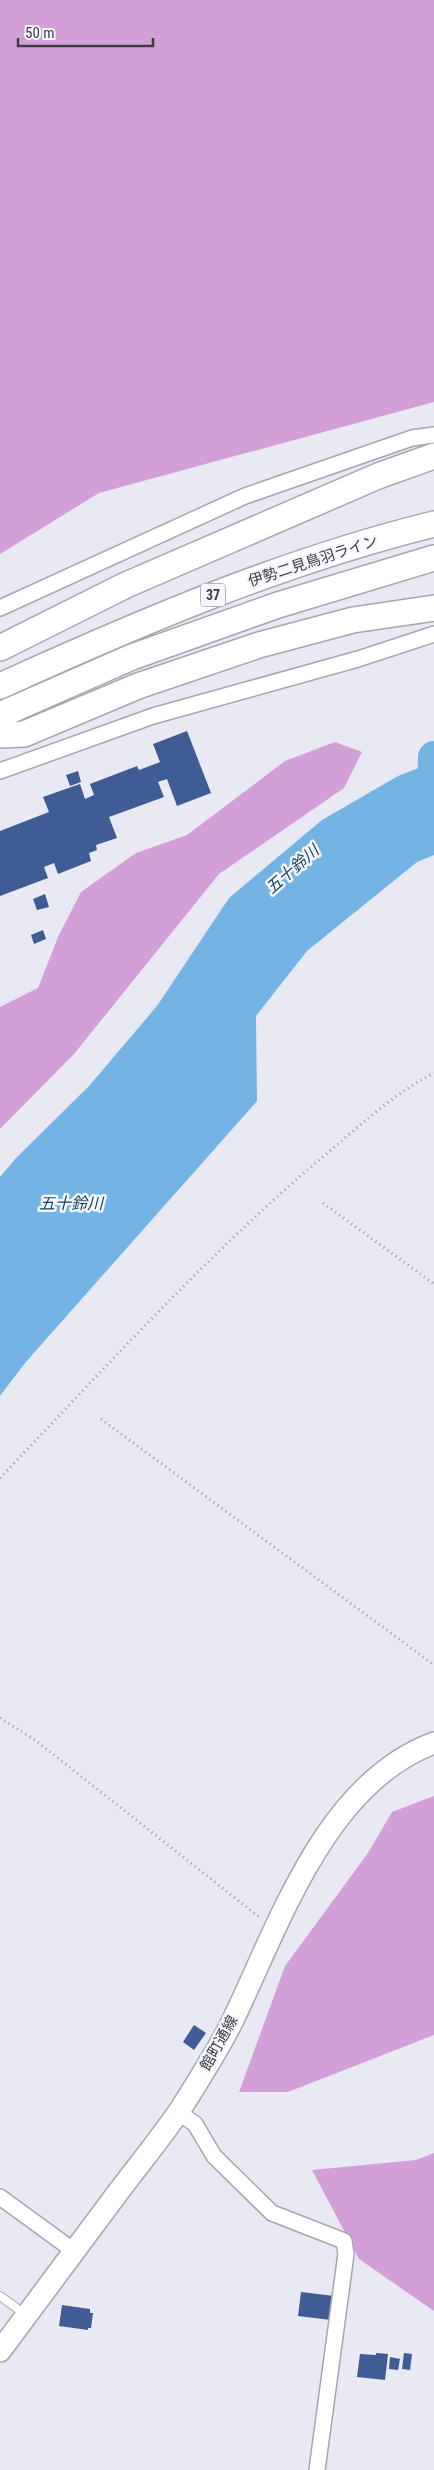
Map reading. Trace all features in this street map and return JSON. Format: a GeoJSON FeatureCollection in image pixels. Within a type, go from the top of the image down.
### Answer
{"type":"FeatureCollection","features":[{"type":"Feature","properties":{"kind":"main road"},"geometry":{"type":"LineString","coordinates":[[0,648],[126,584],[378,476],[434,456]]}},
{"type":"Feature","properties":{"kind":"main road","name":"伊勢二見鳥羽ライン"},"geometry":{"type":"LineString","coordinates":[[0,686],[124,629],[267,574],[434,524]]}},
{"type":"Feature","properties":{"kind":"main road","name":"37"},"geometry":{"type":"LineString","coordinates":[[0,715],[132,657],[278,606],[434,558]]}},
{"type":"Feature","properties":{"kind":"main road"},"geometry":{"type":"LineString","coordinates":[[0,735],[24,734],[138,686],[259,645],[353,620],[434,608]]}},
{"type":"Feature","properties":{"kind":"main road","name":"館町通線"},"geometry":{"type":"LineString","coordinates":[[0,2350],[178,2112],[231,2024],[302,1877],[329,1829],[356,1796],[390,1768],[424,1746],[434,1743]]}},
{"type":"Feature","properties":{"kind":"street"},"geometry":{"type":"LineString","coordinates":[[0,608],[245,496],[412,438],[434,435]]}},
{"type":"Feature","properties":{"kind":"street"},"geometry":{"type":"LineString","coordinates":[[0,771],[153,716],[358,660],[434,634]]}},
{"type":"Feature","properties":{"kind":"street"},"geometry":{"type":"LineString","coordinates":[[178,2112],[195,2124],[214,2156],[272,2213],[344,2241],[346,2254],[317,2470]]}},
{"type":"Feature","properties":{"kind":"street"},"geometry":{"type":"LineString","coordinates":[[0,2197],[74,2250]]}},
{"type":"Feature","properties":{"kind":"lane"},"geometry":{"type":"LineString","coordinates":[[0,2296],[26,2315]]}},
{"type":"Feature","properties":{"kind":"path"},"geometry":{"type":"LineString","coordinates":[[0,1478],[136,1336],[281,1191],[379,1110],[434,1073]]}},
{"type":"Feature","properties":{"kind":"path"},"geometry":{"type":"LineString","coordinates":[[323,1203],[434,1284]]}},
{"type":"Feature","properties":{"kind":"path"},"geometry":{"type":"LineString","coordinates":[[101,1419],[434,1665]]}},
{"type":"Feature","properties":{"kind":"path"},"geometry":{"type":"LineString","coordinates":[[0,1718],[35,1740],[207,1877],[276,1929]]}},
{"type":"Feature","properties":{"kind":"shaded area"},"geometry":{"type":"Polygon","coordinates":[[[0,0],[434,0],[434,402],[99,493],[0,554],[0,0]]]}},
{"type":"Feature","properties":{"kind":"shaded area"},"geometry":{"type":"Polygon","coordinates":[[[335,742],[362,752],[344,788],[219,874],[74,1054],[0,1129],[0,1007],[38,988],[58,937],[81,892],[136,853],[187,835],[285,761],[335,742]]]}},
{"type":"Feature","properties":{"kind":"shaded area"},"geometry":{"type":"Polygon","coordinates":[[[434,1796],[434,2035],[288,2092],[239,2092],[285,1966],[368,1853],[392,1812],[434,1796]]]}},
{"type":"Feature","properties":{"kind":"shaded area"},"geometry":{"type":"Polygon","coordinates":[[[434,2153],[434,2311],[359,2259],[312,2170],[416,2160],[434,2153]]]}},
{"type":"Feature","properties":{"kind":"water","name":"五十鈴川"},"geometry":{"type":"Polygon","coordinates":[[[434,762],[434,855],[417,862],[307,951],[256,1016],[257,1101],[25,1363],[0,1396],[0,1177],[16,1158],[89,1086],[157,1006],[229,898],[322,820],[398,776],[434,762]]]}},
{"type":"Feature","properties":{"kind":"building"},"geometry":{"type":"Polygon","coordinates":[[[187,731],[211,793],[177,806],[167,779],[158,782],[164,797],[109,817],[117,838],[96,845],[97,850],[89,853],[91,861],[58,874],[54,863],[44,867],[48,878],[0,896],[0,831],[49,812],[43,797],[80,784],[85,799],[94,795],[90,784],[137,766],[139,770],[160,762],[153,744],[187,731]]]}},
{"type":"Feature","properties":{"kind":"building"},"geometry":{"type":"Polygon","coordinates":[[[78,771],[81,782],[70,786],[66,775],[78,771]]]}},
{"type":"Feature","properties":{"kind":"building"},"geometry":{"type":"Polygon","coordinates":[[[45,894],[49,907],[37,910],[33,899],[45,894]]]}},
{"type":"Feature","properties":{"kind":"building"},"geometry":{"type":"Polygon","coordinates":[[[43,930],[46,939],[34,944],[31,935],[43,930]]]}},
{"type":"Feature","properties":{"kind":"building"},"geometry":{"type":"Polygon","coordinates":[[[194,2025],[206,2033],[194,2050],[183,2042],[194,2025]]]}},
{"type":"Feature","properties":{"kind":"building"},"geometry":{"type":"Polygon","coordinates":[[[301,2292],[334,2296],[331,2320],[298,2316],[301,2292]]]}},
{"type":"Feature","properties":{"kind":"building"},"geometry":{"type":"Polygon","coordinates":[[[62,2305],[90,2309],[90,2313],[93,2313],[91,2328],[88,2328],[88,2330],[59,2326],[62,2305]]]}},
{"type":"Feature","properties":{"kind":"building"},"geometry":{"type":"Polygon","coordinates":[[[376,2353],[388,2354],[385,2380],[357,2377],[360,2354],[376,2355],[376,2353]]]}},
{"type":"Feature","properties":{"kind":"building"},"geometry":{"type":"Polygon","coordinates":[[[404,2353],[412,2354],[410,2370],[402,2369],[404,2353]]]}},
{"type":"Feature","properties":{"kind":"building"},"geometry":{"type":"Polygon","coordinates":[[[390,2357],[400,2359],[398,2370],[389,2369],[390,2357]]]}},
{"type":"Feature","properties":{"kind":"waterway"},"geometry":{"type":"LineString","coordinates":[[433,795],[434,757]]}}]}
